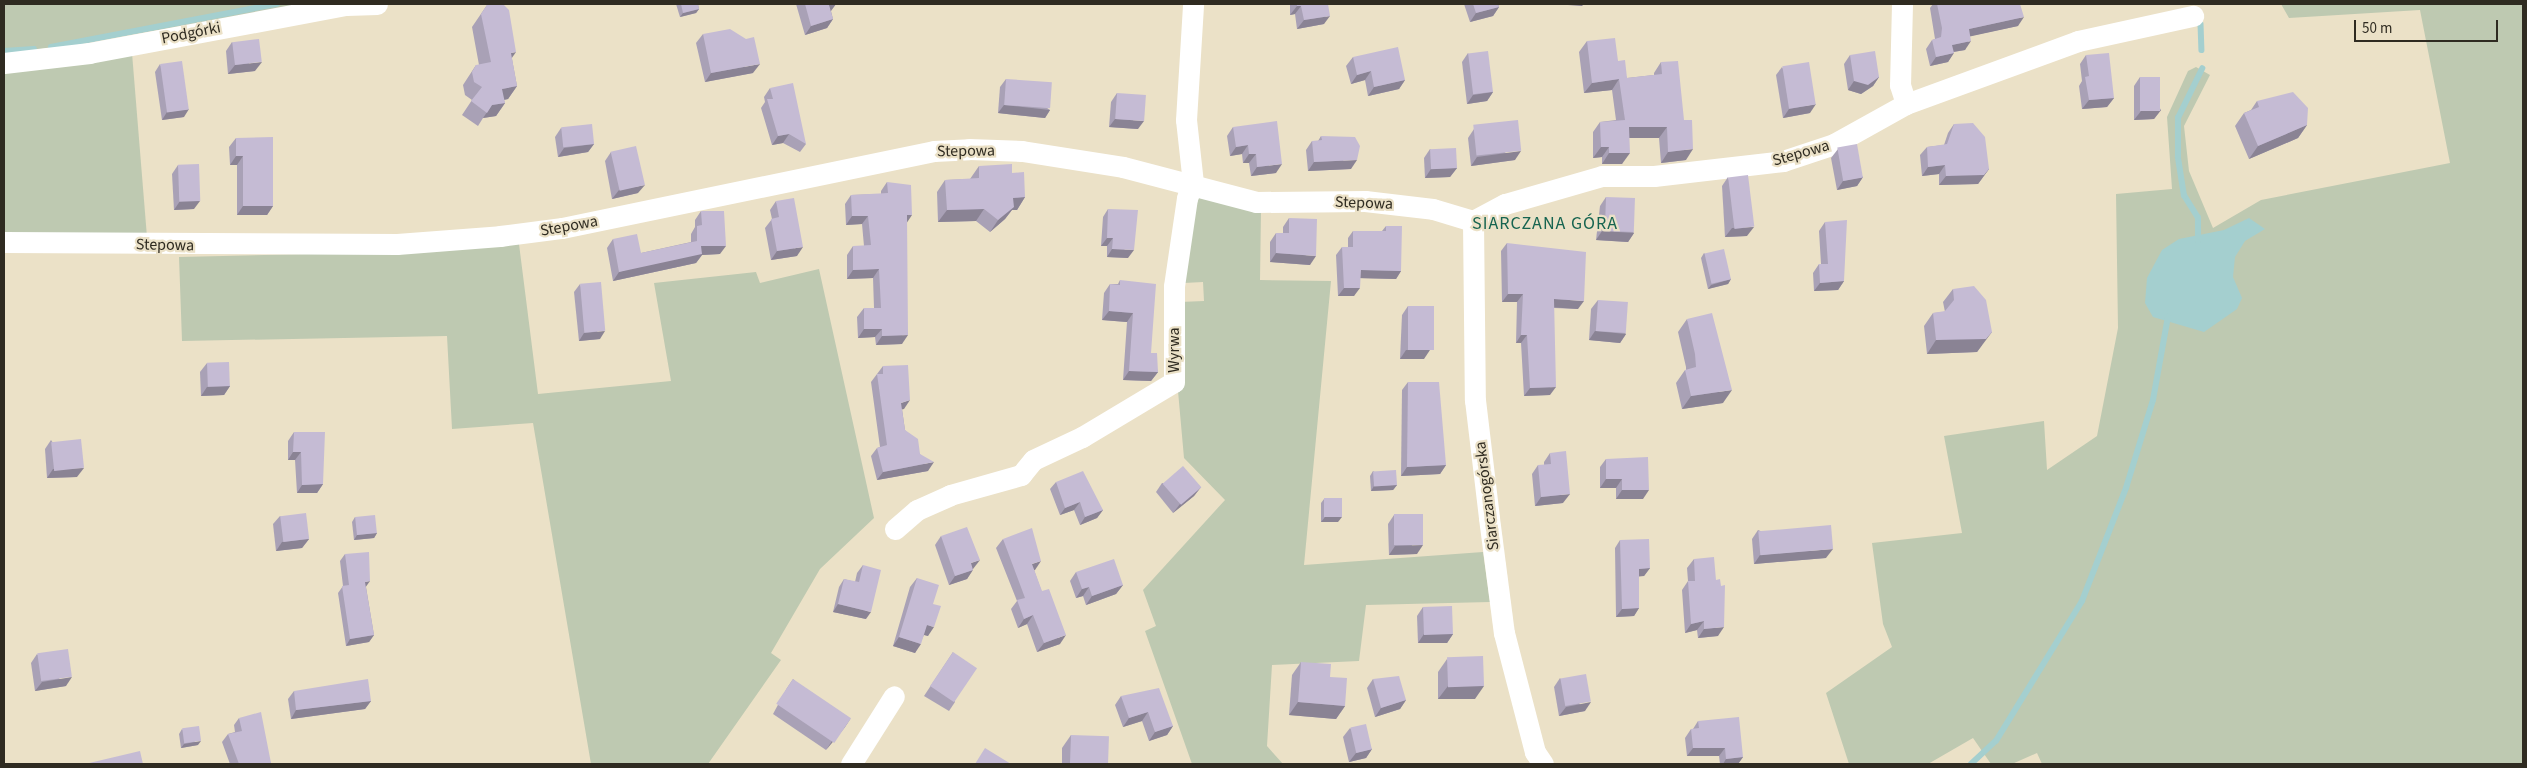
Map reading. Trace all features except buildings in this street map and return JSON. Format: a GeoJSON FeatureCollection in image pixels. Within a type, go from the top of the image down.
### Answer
{"type":"FeatureCollection","features":[{"type":"Feature","properties":{"kind":"street","name":"Podgórki"},"geometry":{"type":"LineString","coordinates":[[4,63],[89,53],[346,4],[377,4]]}},
{"type":"Feature","properties":{"kind":"street","name":"Wyrwa"},"geometry":{"type":"LineString","coordinates":[[895,528],[917,510],[950,495],[1021,475],[1033,460],[1082,437],[1174,382],[1174,286],[1187,198],[1193,183],[1186,120],[1193,4]]}},
{"type":"Feature","properties":{"kind":"street"},"geometry":{"type":"LineString","coordinates":[[1902,4],[1900,85],[1906,104]]}},
{"type":"Feature","properties":{"kind":"street","name":"Stepowa"},"geometry":{"type":"LineString","coordinates":[[4,242],[378,245],[500,236],[562,228],[934,151],[969,149],[1032,153],[1193,183],[1226,198],[1256,202],[1365,201],[1433,209],[1473,221],[1505,204],[1602,176],[1654,176],[1783,161],[1834,144],[1906,104],[2078,41],[2193,16]]}},
{"type":"Feature","properties":{"kind":"street","name":"Siarczanogórska"},"geometry":{"type":"LineString","coordinates":[[1473,221],[1476,400],[1489,518],[1504,633],[1535,752],[1543,764]]}},
{"type":"Feature","properties":{"kind":"street"},"geometry":{"type":"LineString","coordinates":[[851,764],[894,696]]}},
{"type":"Feature","properties":{"kind":"green space"},"geometry":{"type":"Polygon","coordinates":[[[4,4],[320,4],[4,55],[4,4]]]}},
{"type":"Feature","properties":{"kind":"green space"},"geometry":{"type":"Polygon","coordinates":[[[2281,4],[2523,4],[2523,764],[2042,764],[2037,753],[2012,764],[1991,764],[1973,738],[1928,764],[1849,764],[1826,693],[1892,647],[1883,624],[1872,543],[1962,533],[1944,436],[2044,421],[2047,470],[2097,436],[2118,328],[2116,194],[2172,189],[2167,117],[2188,71],[2196,67],[2210,75],[2184,126],[2189,171],[2213,228],[2261,200],[2450,163],[2420,10],[2289,18],[2281,4]]]}},
{"type":"Feature","properties":{"kind":"green space"},"geometry":{"type":"Polygon","coordinates":[[[132,53],[147,237],[4,235],[4,70],[132,53]]]}},
{"type":"Feature","properties":{"kind":"green space"},"geometry":{"type":"Polygon","coordinates":[[[1195,193],[1261,211],[1260,280],[1331,281],[1304,565],[1483,552],[1490,602],[1366,605],[1359,661],[1272,665],[1267,746],[1283,764],[1192,764],[1145,631],[1156,626],[1143,590],[1225,500],[1184,458],[1178,391],[1180,302],[1204,301],[1203,282],[1184,283],[1195,193]]]}},
{"type":"Feature","properties":{"kind":"green space"},"geometry":{"type":"Polygon","coordinates":[[[519,244],[538,394],[671,381],[654,283],[756,272],[760,283],[819,269],[874,518],[820,569],[771,653],[781,660],[708,764],[591,764],[533,423],[452,429],[447,336],[182,341],[179,257],[438,251],[519,244]]]}},
{"type":"Feature","properties":{"kind":"water"},"geometry":{"type":"Polygon","coordinates":[[[2249,218],[2265,229],[2245,241],[2235,257],[2233,277],[2242,298],[2237,309],[2204,332],[2153,317],[2145,303],[2147,278],[2162,250],[2179,239],[2224,230],[2249,218]]]}},
{"type":"Feature","properties":{"kind":"waterway"},"geometry":{"type":"LineString","coordinates":[[51,47],[277,4]]}},
{"type":"Feature","properties":{"kind":"waterway"},"geometry":{"type":"LineString","coordinates":[[2201,24],[2202,50]]}},
{"type":"Feature","properties":{"kind":"waterway"},"geometry":{"type":"LineString","coordinates":[[4,51],[34,49]]}},
{"type":"Feature","properties":{"kind":"waterway"},"geometry":{"type":"LineString","coordinates":[[2198,241],[2198,218],[2184,196],[2178,157],[2178,118],[2202,69]]}},
{"type":"Feature","properties":{"kind":"waterway"},"geometry":{"type":"LineString","coordinates":[[1971,764],[1996,741],[2082,601],[2126,488],[2153,400],[2168,317]]}},
{"type":"Feature","properties":{"kind":"district","name":"SIARCZANA GÓRA"},"geometry":{"type":"Point","coordinates":[1545,224]}}]}
